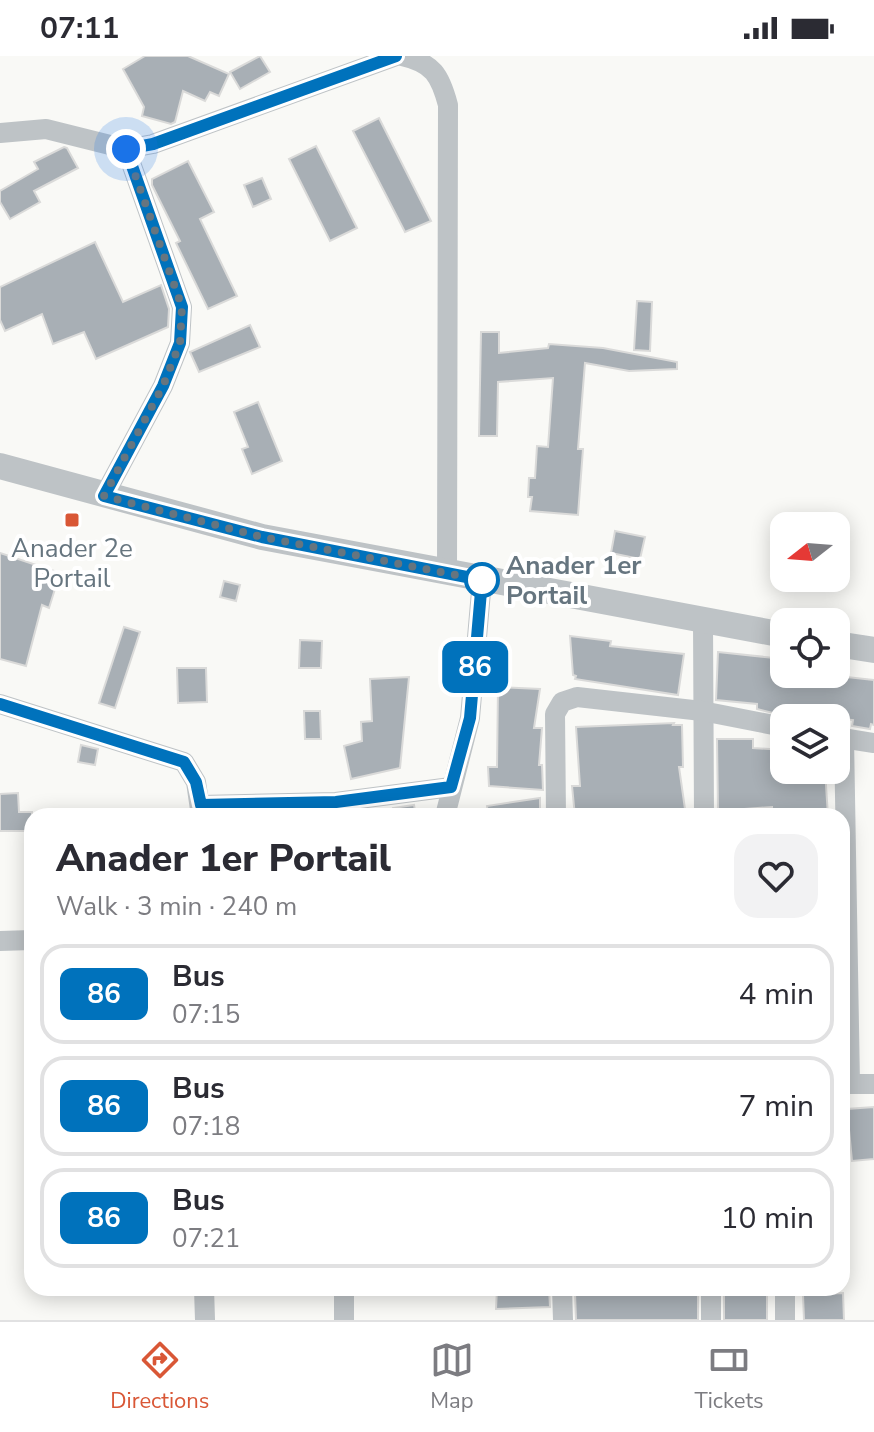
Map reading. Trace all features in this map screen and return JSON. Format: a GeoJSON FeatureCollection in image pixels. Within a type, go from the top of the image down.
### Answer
{"type":"FeatureCollection","features":[{"type":"Feature","properties":{"kind":"street"},"geometry":{"type":"LineString","coordinates":[[0,133],[46,129],[126,149],[153,144],[399,56],[418,60],[433,70],[443,85],[448,105],[447,573]]}},
{"type":"Feature","properties":{"kind":"street"},"geometry":{"type":"LineString","coordinates":[[104,496],[163,386],[180,343],[182,307],[126,149]]}},
{"type":"Feature","properties":{"kind":"street"},"geometry":{"type":"LineString","coordinates":[[0,466],[262,537],[770,633]]}},
{"type":"Feature","properties":{"kind":"street"},"geometry":{"type":"LineString","coordinates":[[447,808],[470,718],[482,580]]}},
{"type":"Feature","properties":{"kind":"street"},"geometry":{"type":"LineString","coordinates":[[703,622],[704,808]]}},
{"type":"Feature","properties":{"kind":"street"},"geometry":{"type":"LineString","coordinates":[[850,646],[874,650]]}},
{"type":"Feature","properties":{"kind":"street"},"geometry":{"type":"LineString","coordinates":[[556,808],[555,714],[562,702],[577,697],[702,711],[770,724]]}},
{"type":"Feature","properties":{"kind":"street"},"geometry":{"type":"LineString","coordinates":[[0,704],[184,762],[196,782],[201,808]]}},
{"type":"Feature","properties":{"kind":"street"},"geometry":{"type":"LineString","coordinates":[[850,739],[874,743]]}},
{"type":"Feature","properties":{"kind":"street"},"geometry":{"type":"LineString","coordinates":[[841,784],[841,808]]}},
{"type":"Feature","properties":{"kind":"street"},"geometry":{"type":"LineString","coordinates":[[341,808],[451,787]]}},
{"type":"Feature","properties":{"kind":"street"},"geometry":{"type":"LineString","coordinates":[[0,941],[24,940]]}},
{"type":"Feature","properties":{"kind":"street"},"geometry":{"type":"LineString","coordinates":[[850,1084],[874,1084]]}},
{"type":"Feature","properties":{"kind":"street"},"geometry":{"type":"LineString","coordinates":[[204,1296],[205,1320]]}},
{"type":"Feature","properties":{"kind":"street"},"geometry":{"type":"LineString","coordinates":[[344,1296],[344,1320]]}},
{"type":"Feature","properties":{"kind":"street"},"geometry":{"type":"LineString","coordinates":[[562,1296],[563,1320]]}},
{"type":"Feature","properties":{"kind":"street"},"geometry":{"type":"LineString","coordinates":[[711,1296],[711,1320]]}},
{"type":"Feature","properties":{"kind":"street"},"geometry":{"type":"LineString","coordinates":[[785,1296],[785,1320]]}},
{"type":"Feature","properties":{"kind":"building"},"geometry":{"type":"Polygon","coordinates":[[[145,56],[188,56],[229,74],[219,96],[210,92],[205,101],[183,91],[175,122],[171,124],[142,116],[144,107],[123,69],[145,56]]]}},
{"type":"Feature","properties":{"kind":"building"},"geometry":{"type":"Polygon","coordinates":[[[260,56],[270,72],[240,89],[230,72],[260,56]]]}},
{"type":"Feature","properties":{"kind":"building"},"geometry":{"type":"Polygon","coordinates":[[[379,118],[431,221],[405,232],[353,131],[379,118]]]}},
{"type":"Feature","properties":{"kind":"building"},"geometry":{"type":"Polygon","coordinates":[[[316,146],[357,228],[330,241],[289,159],[316,146]]]}},
{"type":"Feature","properties":{"kind":"building"},"geometry":{"type":"Polygon","coordinates":[[[64,147],[78,168],[34,191],[40,202],[10,219],[0,202],[0,191],[38,169],[34,162],[64,147]]]}},
{"type":"Feature","properties":{"kind":"building"},"geometry":{"type":"Polygon","coordinates":[[[188,161],[214,212],[200,219],[237,296],[208,309],[176,243],[180,241],[152,185],[152,179],[188,161]]]}},
{"type":"Feature","properties":{"kind":"building"},"geometry":{"type":"Polygon","coordinates":[[[262,178],[271,199],[253,207],[244,185],[262,178]]]}},
{"type":"Feature","properties":{"kind":"building"},"geometry":{"type":"Polygon","coordinates":[[[95,242],[123,302],[161,285],[169,309],[168,327],[96,359],[84,332],[53,344],[42,314],[5,331],[0,320],[0,287],[95,242]]]}},
{"type":"Feature","properties":{"kind":"building"},"geometry":{"type":"Polygon","coordinates":[[[637,301],[652,302],[650,351],[634,350],[637,301]]]}},
{"type":"Feature","properties":{"kind":"building"},"geometry":{"type":"Polygon","coordinates":[[[250,325],[260,347],[199,372],[190,352],[250,325]]]}},
{"type":"Feature","properties":{"kind":"building"},"geometry":{"type":"Polygon","coordinates":[[[481,332],[499,332],[499,353],[548,348],[549,344],[603,348],[677,362],[677,369],[629,371],[585,363],[578,449],[583,449],[578,515],[530,511],[532,497],[528,497],[529,478],[535,478],[537,446],[548,447],[553,378],[498,382],[497,436],[479,436],[481,332]]]}},
{"type":"Feature","properties":{"kind":"building"},"geometry":{"type":"Polygon","coordinates":[[[258,402],[282,461],[252,474],[242,449],[248,447],[234,412],[258,402]]]}},
{"type":"Feature","properties":{"kind":"building"},"geometry":{"type":"Polygon","coordinates":[[[615,531],[645,537],[640,559],[611,553],[615,531]]]}},
{"type":"Feature","properties":{"kind":"building"},"geometry":{"type":"Polygon","coordinates":[[[0,553],[60,573],[49,608],[42,605],[26,666],[0,659],[0,553]]]}},
{"type":"Feature","properties":{"kind":"building"},"geometry":{"type":"Polygon","coordinates":[[[224,581],[240,585],[236,601],[220,597],[224,581]]]}},
{"type":"Feature","properties":{"kind":"building"},"geometry":{"type":"Polygon","coordinates":[[[124,627],[140,632],[115,708],[99,703],[124,627]]]}},
{"type":"Feature","properties":{"kind":"building"},"geometry":{"type":"Polygon","coordinates":[[[570,636],[611,641],[610,646],[684,654],[678,695],[575,679],[570,636]]]}},
{"type":"Feature","properties":{"kind":"building"},"geometry":{"type":"Polygon","coordinates":[[[300,640],[322,641],[321,668],[299,668],[300,640]]]}},
{"type":"Feature","properties":{"kind":"building"},"geometry":{"type":"Polygon","coordinates":[[[718,652],[770,658],[770,688],[850,688],[850,677],[874,680],[874,725],[871,724],[870,729],[852,726],[850,704],[770,704],[770,712],[757,709],[757,704],[716,700],[718,652]]]}},
{"type":"Feature","properties":{"kind":"building"},"geometry":{"type":"Polygon","coordinates":[[[177,668],[206,668],[207,702],[178,703],[177,668]]]}},
{"type":"Feature","properties":{"kind":"building"},"geometry":{"type":"Polygon","coordinates":[[[409,677],[400,768],[351,779],[344,746],[362,741],[361,722],[372,721],[370,679],[409,677]]]}},
{"type":"Feature","properties":{"kind":"building"},"geometry":{"type":"Polygon","coordinates":[[[498,687],[540,689],[534,728],[542,728],[539,765],[542,765],[543,790],[489,786],[488,767],[497,767],[498,687]]]}},
{"type":"Feature","properties":{"kind":"building"},"geometry":{"type":"Polygon","coordinates":[[[304,711],[320,711],[321,739],[305,739],[304,711]]]}},
{"type":"Feature","properties":{"kind":"building"},"geometry":{"type":"Polygon","coordinates":[[[682,725],[683,767],[679,767],[685,808],[574,808],[572,786],[580,786],[576,727],[682,725]]]}},
{"type":"Feature","properties":{"kind":"building"},"geometry":{"type":"Polygon","coordinates":[[[717,739],[753,739],[753,748],[770,749],[770,784],[826,784],[827,808],[718,808],[717,739]]]}},
{"type":"Feature","properties":{"kind":"building"},"geometry":{"type":"Polygon","coordinates":[[[81,745],[98,749],[95,765],[78,762],[81,745]]]}},
{"type":"Feature","properties":{"kind":"building"},"geometry":{"type":"Polygon","coordinates":[[[18,793],[19,812],[24,812],[24,831],[0,831],[0,794],[18,793]]]}},
{"type":"Feature","properties":{"kind":"building"},"geometry":{"type":"Polygon","coordinates":[[[540,798],[540,808],[487,806],[540,798]]]}},
{"type":"Feature","properties":{"kind":"building"},"geometry":{"type":"Polygon","coordinates":[[[874,1107],[874,1159],[852,1161],[850,1109],[874,1107]]]}},
{"type":"Feature","properties":{"kind":"building"},"geometry":{"type":"Polygon","coordinates":[[[497,1296],[549,1296],[550,1307],[496,1309],[497,1296]]]}},
{"type":"Feature","properties":{"kind":"building"},"geometry":{"type":"Polygon","coordinates":[[[575,1296],[698,1296],[698,1320],[576,1320],[575,1296]]]}},
{"type":"Feature","properties":{"kind":"building"},"geometry":{"type":"Polygon","coordinates":[[[724,1296],[767,1296],[767,1320],[724,1320],[724,1296]]]}},
{"type":"Feature","properties":{"kind":"building"},"geometry":{"type":"Polygon","coordinates":[[[803,1296],[843,1296],[844,1320],[804,1320],[803,1296]]]}},
{"type":"Feature","properties":{"kind":"bus line","name":"86"},"geometry":{"type":"LineString","coordinates":[[0,704],[184,762],[196,782],[201,805],[336,802],[451,787],[470,718],[482,580],[262,537],[104,496],[163,386],[180,343],[182,307],[126,149],[153,144],[396,56]]}},
{"type":"Feature","properties":{"kind":"place","name":"Anader 2e Portail"},"geometry":{"type":"Point","coordinates":[72,520]}},
{"type":"Feature","properties":{"kind":"place","name":"Anader 1er Portail"},"geometry":{"type":"Point","coordinates":[482,580]}},
{"type":"Feature","properties":{"kind":"route"},"geometry":{"type":"LineString","coordinates":[[126,149],[182,307],[180,343],[163,386],[104,496],[262,537],[482,580]]}}]}
